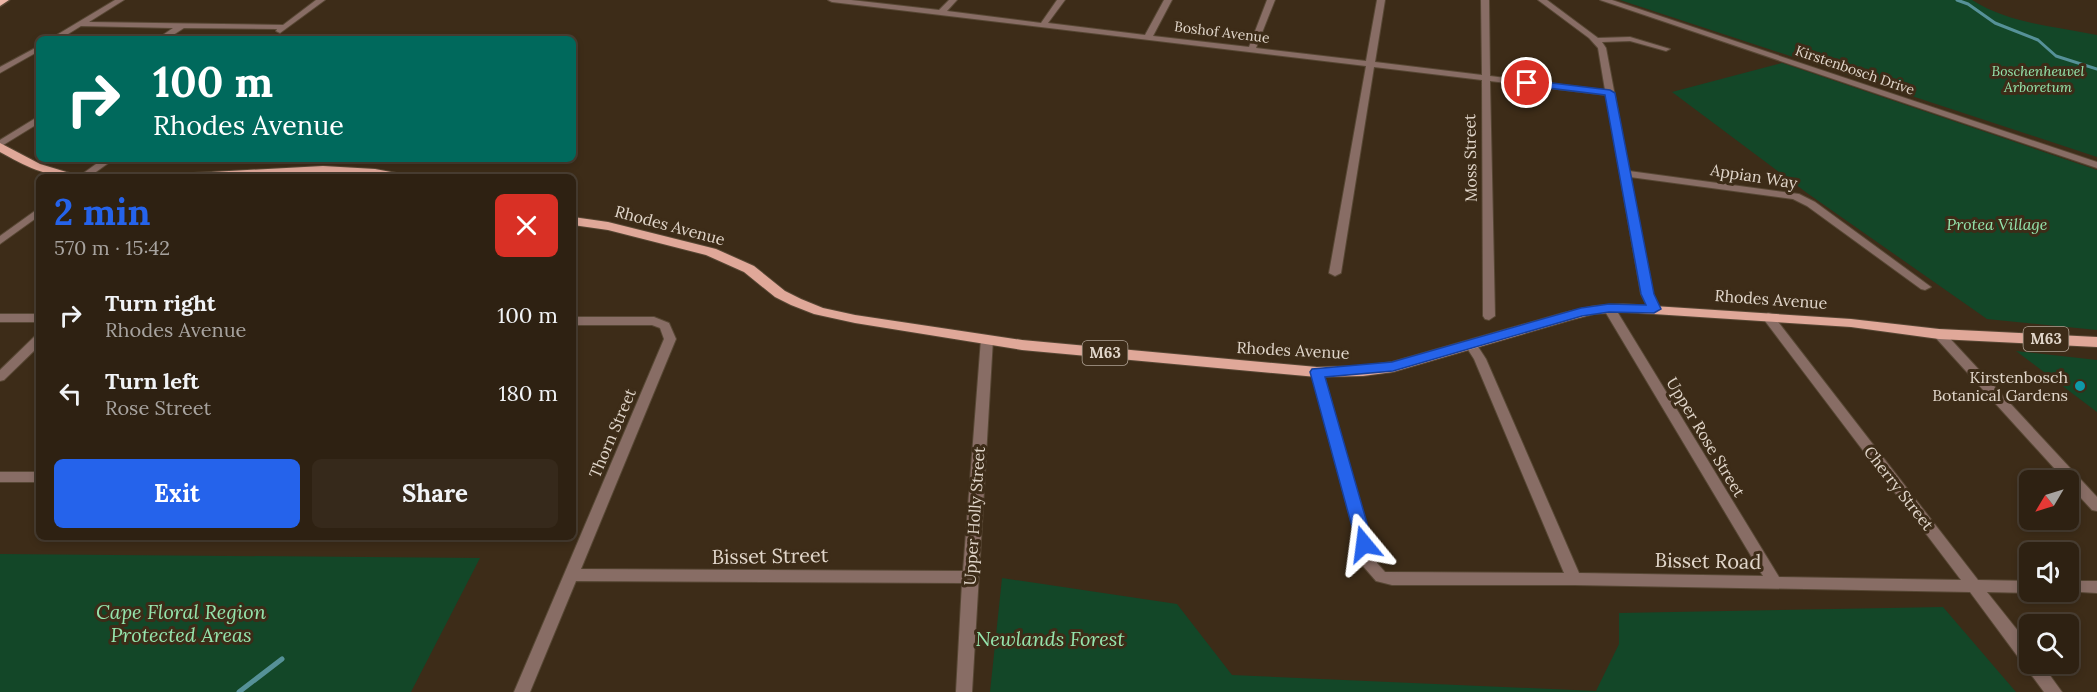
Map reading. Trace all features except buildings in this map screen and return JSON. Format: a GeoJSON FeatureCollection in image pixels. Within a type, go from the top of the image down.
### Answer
{"type":"FeatureCollection","features":[{"type":"Feature","properties":{"kind":"highway"},"geometry":{"type":"LineString","coordinates":[[0,3],[4,0]]}},
{"type":"Feature","properties":{"kind":"main road"},"geometry":{"type":"LineString","coordinates":[[0,146],[36,167],[59,174]]}},
{"type":"Feature","properties":{"kind":"main road","name":"Rhodes Avenue"},"geometry":{"type":"LineString","coordinates":[[576,221],[608,226],[711,252],[748,269],[780,294],[796,302],[819,311],[884,325],[1094,352],[1317,372],[1383,369],[1568,316],[1609,308],[1654,309],[1851,323],[1939,333],[2097,342]]}},
{"type":"Feature","properties":{"kind":"street"},"geometry":{"type":"LineString","coordinates":[[59,36],[120,0]]}},
{"type":"Feature","properties":{"kind":"street"},"geometry":{"type":"LineString","coordinates":[[274,36],[321,0]]}},
{"type":"Feature","properties":{"kind":"street","name":"Boshof Avenue"},"geometry":{"type":"LineString","coordinates":[[832,0],[1610,93]]}},
{"type":"Feature","properties":{"kind":"street"},"geometry":{"type":"LineString","coordinates":[[942,12],[953,0]]}},
{"type":"Feature","properties":{"kind":"street"},"geometry":{"type":"LineString","coordinates":[[1044,24],[1061,0]]}},
{"type":"Feature","properties":{"kind":"street"},"geometry":{"type":"LineString","coordinates":[[1148,37],[1168,0]]}},
{"type":"Feature","properties":{"kind":"street"},"geometry":{"type":"LineString","coordinates":[[1252,49],[1271,0]]}},
{"type":"Feature","properties":{"kind":"street"},"geometry":{"type":"LineString","coordinates":[[1335,273],[1381,0]]}},
{"type":"Feature","properties":{"kind":"street","name":"Moss Street"},"geometry":{"type":"LineString","coordinates":[[1485,0],[1489,316]]}},
{"type":"Feature","properties":{"kind":"street"},"geometry":{"type":"LineString","coordinates":[[1542,0],[1596,40],[1602,48],[1647,294],[1654,309]]}},
{"type":"Feature","properties":{"kind":"street","name":"Kirstenbosch Drive"},"geometry":{"type":"LineString","coordinates":[[1604,0],[2097,165]]}},
{"type":"Feature","properties":{"kind":"street"},"geometry":{"type":"LineString","coordinates":[[81,24],[285,27]]}},
{"type":"Feature","properties":{"kind":"street"},"geometry":{"type":"LineString","coordinates":[[166,36],[184,24]]}},
{"type":"Feature","properties":{"kind":"street"},"geometry":{"type":"LineString","coordinates":[[1596,40],[1630,39],[1666,49]]}},
{"type":"Feature","properties":{"kind":"street"},"geometry":{"type":"LineString","coordinates":[[0,70],[36,50]]}},
{"type":"Feature","properties":{"kind":"street"},"geometry":{"type":"LineString","coordinates":[[0,146],[36,121]]}},
{"type":"Feature","properties":{"kind":"street"},"geometry":{"type":"LineString","coordinates":[[87,174],[105,162]]}},
{"type":"Feature","properties":{"kind":"street","name":"Appian Way"},"geometry":{"type":"LineString","coordinates":[[1624,173],[1801,198],[1925,286]]}},
{"type":"Feature","properties":{"kind":"street"},"geometry":{"type":"LineString","coordinates":[[0,242],[36,213]]}},
{"type":"Feature","properties":{"kind":"street","name":"Upper Rose Street"},"geometry":{"type":"LineString","coordinates":[[1609,308],[1775,583]]}},
{"type":"Feature","properties":{"kind":"street","name":"Cherry Street"},"geometry":{"type":"LineString","coordinates":[[1768,317],[2019,645]]}},
{"type":"Feature","properties":{"kind":"street"},"geometry":{"type":"LineString","coordinates":[[0,318],[36,318]]}},
{"type":"Feature","properties":{"kind":"street","name":"Thorn Street"},"geometry":{"type":"LineString","coordinates":[[522,692],[670,339],[669,332],[660,322],[576,321]]}},
{"type":"Feature","properties":{"kind":"street"},"geometry":{"type":"LineString","coordinates":[[1939,333],[2097,506]]}},
{"type":"Feature","properties":{"kind":"street","name":"Upper Holly Street"},"geometry":{"type":"LineString","coordinates":[[964,692],[987,339]]}},
{"type":"Feature","properties":{"kind":"street"},"geometry":{"type":"LineString","coordinates":[[0,377],[36,342]]}},
{"type":"Feature","properties":{"kind":"street"},"geometry":{"type":"LineString","coordinates":[[1471,345],[1480,359],[1574,579]]}},
{"type":"Feature","properties":{"kind":"street","name":"Bisset Road"},"geometry":{"type":"LineString","coordinates":[[1317,372],[1370,566],[1375,573],[1386,578],[2019,587]]}},
{"type":"Feature","properties":{"kind":"street"},"geometry":{"type":"LineString","coordinates":[[0,477],[36,477]]}},
{"type":"Feature","properties":{"kind":"street","name":"Bisset Street"},"geometry":{"type":"LineString","coordinates":[[572,575],[703,578],[862,575],[970,577]]}},
{"type":"Feature","properties":{"kind":"street"},"geometry":{"type":"LineString","coordinates":[[2079,587],[2097,586]]}},
{"type":"Feature","properties":{"kind":"street"},"geometry":{"type":"LineString","coordinates":[[2040,674],[2054,692]]}},
{"type":"Feature","properties":{"kind":"green space","name":"Boschenheuvel Arboretum"},"geometry":{"type":"Polygon","coordinates":[[[1620,0],[1972,0],[2017,19],[2097,35],[2097,157],[1620,0]]]}},
{"type":"Feature","properties":{"kind":"green space","name":"Protea Village"},"geometry":{"type":"Polygon","coordinates":[[[1782,63],[2097,170],[2097,330],[1987,319],[1807,193],[1672,92],[1782,63]]]}},
{"type":"Feature","properties":{"kind":"green space","name":"Kirstenbosch Botanical Gardens"},"geometry":{"type":"Polygon","coordinates":[[[2016,351],[2097,360],[2097,412],[2016,351]]]}},
{"type":"Feature","properties":{"kind":"green space","name":"Cape Floral Region Protected Areas"},"geometry":{"type":"Polygon","coordinates":[[[0,554],[480,558],[411,692],[0,692],[0,554]]]}},
{"type":"Feature","properties":{"kind":"green space","name":"Newlands Forest"},"geometry":{"type":"Polygon","coordinates":[[[1002,578],[1177,604],[1232,675],[1596,691],[1619,644],[1619,613],[1943,607],[2016,692],[990,692],[1002,578]]]}},
{"type":"Feature","properties":{"kind":"waterway"},"geometry":{"type":"LineString","coordinates":[[1957,0],[1968,4],[1995,23],[2038,40],[2056,56],[2097,69]]}},
{"type":"Feature","properties":{"kind":"waterway"},"geometry":{"type":"LineString","coordinates":[[239,692],[282,659]]}},
{"type":"Feature","properties":{"kind":"place","name":"Kirstenbosch Botanical Gardens"},"geometry":{"type":"Point","coordinates":[2080,386]}},
{"type":"Feature","properties":{"kind":"route"},"geometry":{"type":"LineString","coordinates":[[1364,544],[1317,372],[1364,371],[1393,367],[1581,312],[1609,308],[1654,309],[1647,294],[1610,93],[1527,83]]}}]}
